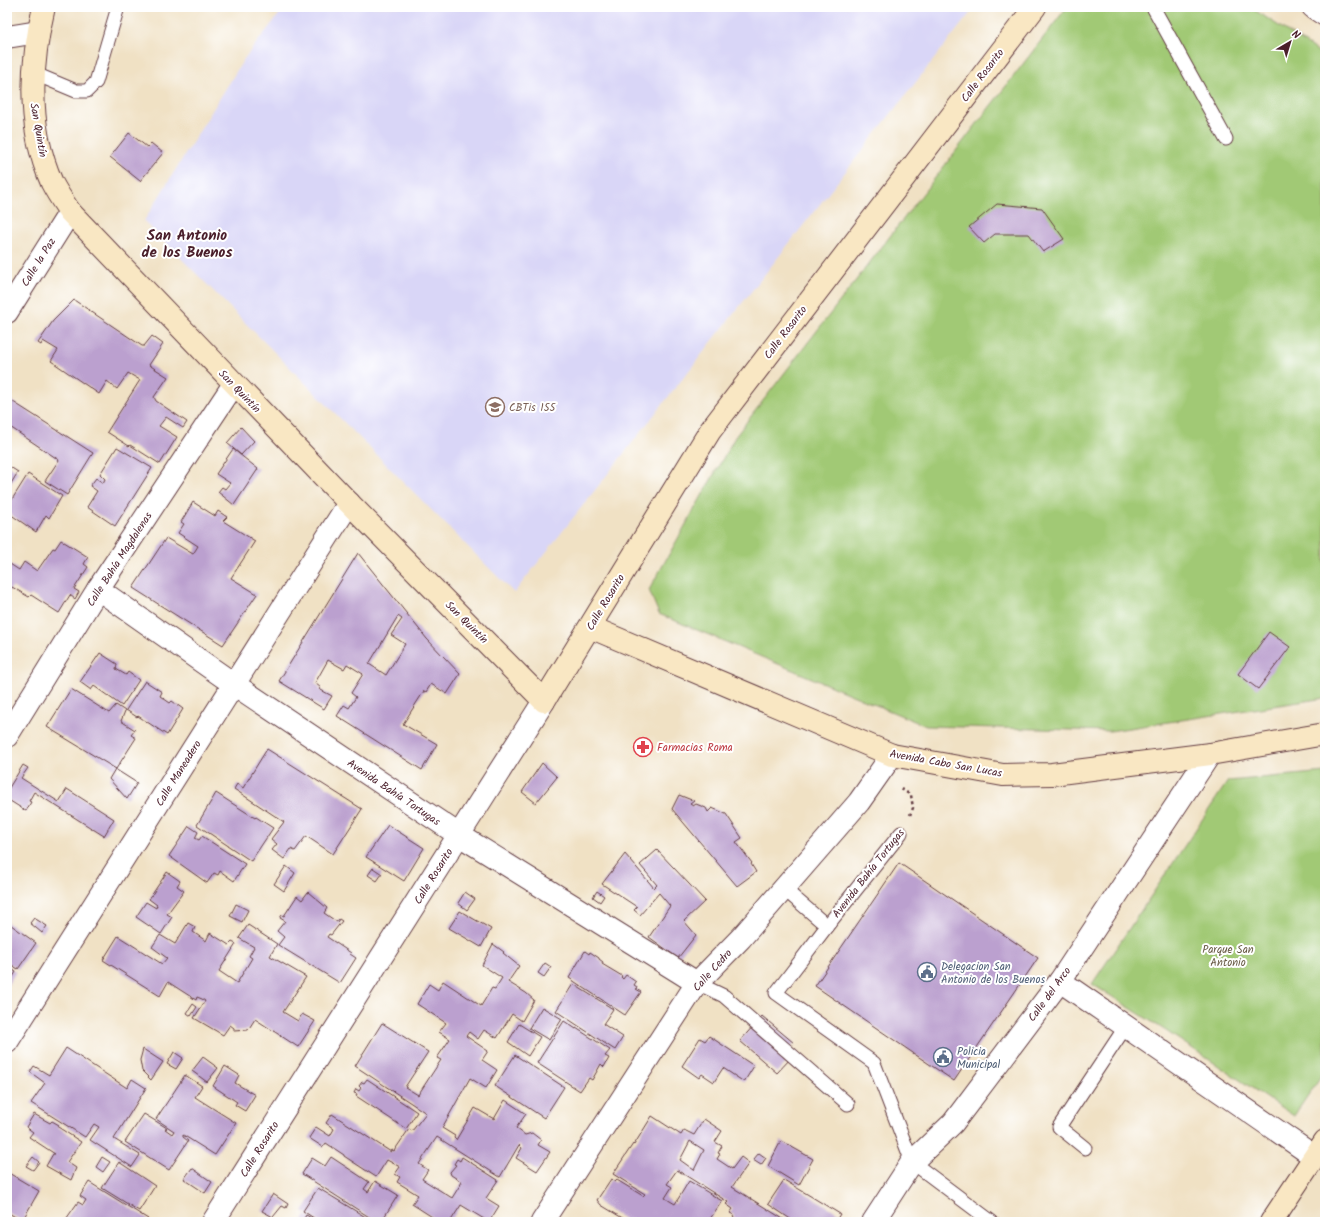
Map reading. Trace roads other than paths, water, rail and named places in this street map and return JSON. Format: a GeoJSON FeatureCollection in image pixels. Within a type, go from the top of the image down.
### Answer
{"type":"FeatureCollection","features":[{"type":"Feature","properties":{"kind":"street","name":"San Quintín"},"geometry":{"type":"LineString","coordinates":[[44,7],[38,32],[33,73],[34,112],[40,150],[53,184],[70,212],[349,503],[544,701]]}},
{"type":"Feature","properties":{"kind":"street","name":"Calle Rosarito"},"geometry":{"type":"LineString","coordinates":[[213,1222],[544,701],[666,500],[710,431],[1034,7]]}},
{"type":"Feature","properties":{"kind":"street"},"geometry":{"type":"LineString","coordinates":[[1313,7],[1325,15]]}},
{"type":"Feature","properties":{"kind":"street"},"geometry":{"type":"LineString","coordinates":[[7,37],[38,32]]}},
{"type":"Feature","properties":{"kind":"street","name":"Calle la Paz"},"geometry":{"type":"LineString","coordinates":[[7,312],[70,212]]}},
{"type":"Feature","properties":{"kind":"street","name":"Calle Bahía Magdalenas"},"geometry":{"type":"LineString","coordinates":[[7,736],[98,589],[234,384]]}},
{"type":"Feature","properties":{"kind":"street","name":"Calle Maneadero"},"geometry":{"type":"LineString","coordinates":[[7,1042],[349,503]]}},
{"type":"Feature","properties":{"kind":"street","name":"Avenida Bahía Tortugas"},"geometry":{"type":"LineString","coordinates":[[98,589],[234,685],[459,835],[697,983]]}},
{"type":"Feature","properties":{"kind":"street","name":"Avenida Cabo San Lucas"},"geometry":{"type":"LineString","coordinates":[[590,627],[892,755],[961,768],[1003,774],[1052,774],[1210,754],[1325,734]]}},
{"type":"Feature","properties":{"kind":"street","name":"Calle del Arco"},"geometry":{"type":"LineString","coordinates":[[873,1222],[912,1162],[953,1123],[1060,981],[1210,754]]}},
{"type":"Feature","properties":{"kind":"street","name":"Calle Cedro"},"geometry":{"type":"LineString","coordinates":[[542,1222],[697,983],[741,938],[858,802],[892,755]]}},
{"type":"Feature","properties":{"kind":"street"},"geometry":{"type":"LineString","coordinates":[[1060,981],[1126,1026],[1320,1149],[1270,1222]]}},
{"type":"Feature","properties":{"kind":"lane"},"geometry":{"type":"LineString","coordinates":[[33,73],[76,91],[87,91],[96,82],[118,7]]}},
{"type":"Feature","properties":{"kind":"lane"},"geometry":{"type":"LineString","coordinates":[[1153,7],[1226,139]]}},
{"type":"Feature","properties":{"kind":"lane","name":"Avenida Bahía Tortugas"},"geometry":{"type":"LineString","coordinates":[[901,833],[776,993],[874,1063],[912,1162]]}},
{"type":"Feature","properties":{"kind":"lane"},"geometry":{"type":"LineString","coordinates":[[783,888],[827,926]]}},
{"type":"Feature","properties":{"kind":"lane"},"geometry":{"type":"LineString","coordinates":[[697,983],[724,996],[848,1104]]}},
{"type":"Feature","properties":{"kind":"lane"},"geometry":{"type":"LineString","coordinates":[[1085,1148],[1059,1127],[1126,1026]]}},
{"type":"Feature","properties":{"kind":"lane"},"geometry":{"type":"LineString","coordinates":[[912,1162],[992,1222]]}},
{"type":"Feature","properties":{"kind":"place","name":"CBTis 155"},"geometry":{"type":"Point","coordinates":[495,407]}},
{"type":"Feature","properties":{"kind":"place","name":"Farmacias Roma"},"geometry":{"type":"Point","coordinates":[643,747]}},
{"type":"Feature","properties":{"kind":"place","name":"Delegacion San Antonio de los Buenos"},"geometry":{"type":"Point","coordinates":[927,972]}},
{"type":"Feature","properties":{"kind":"place","name":"Policia Municipal"},"geometry":{"type":"Point","coordinates":[943,1057]}},
{"type":"Feature","properties":{"kind":"district","name":"San Antonio de los Buenos"},"geometry":{"type":"Point","coordinates":[187,244]}},
{"type":"Feature","properties":{"kind":"park label","name":"Parque San Antonio"},"geometry":{"type":"Point","coordinates":[1228,955]}}]}
